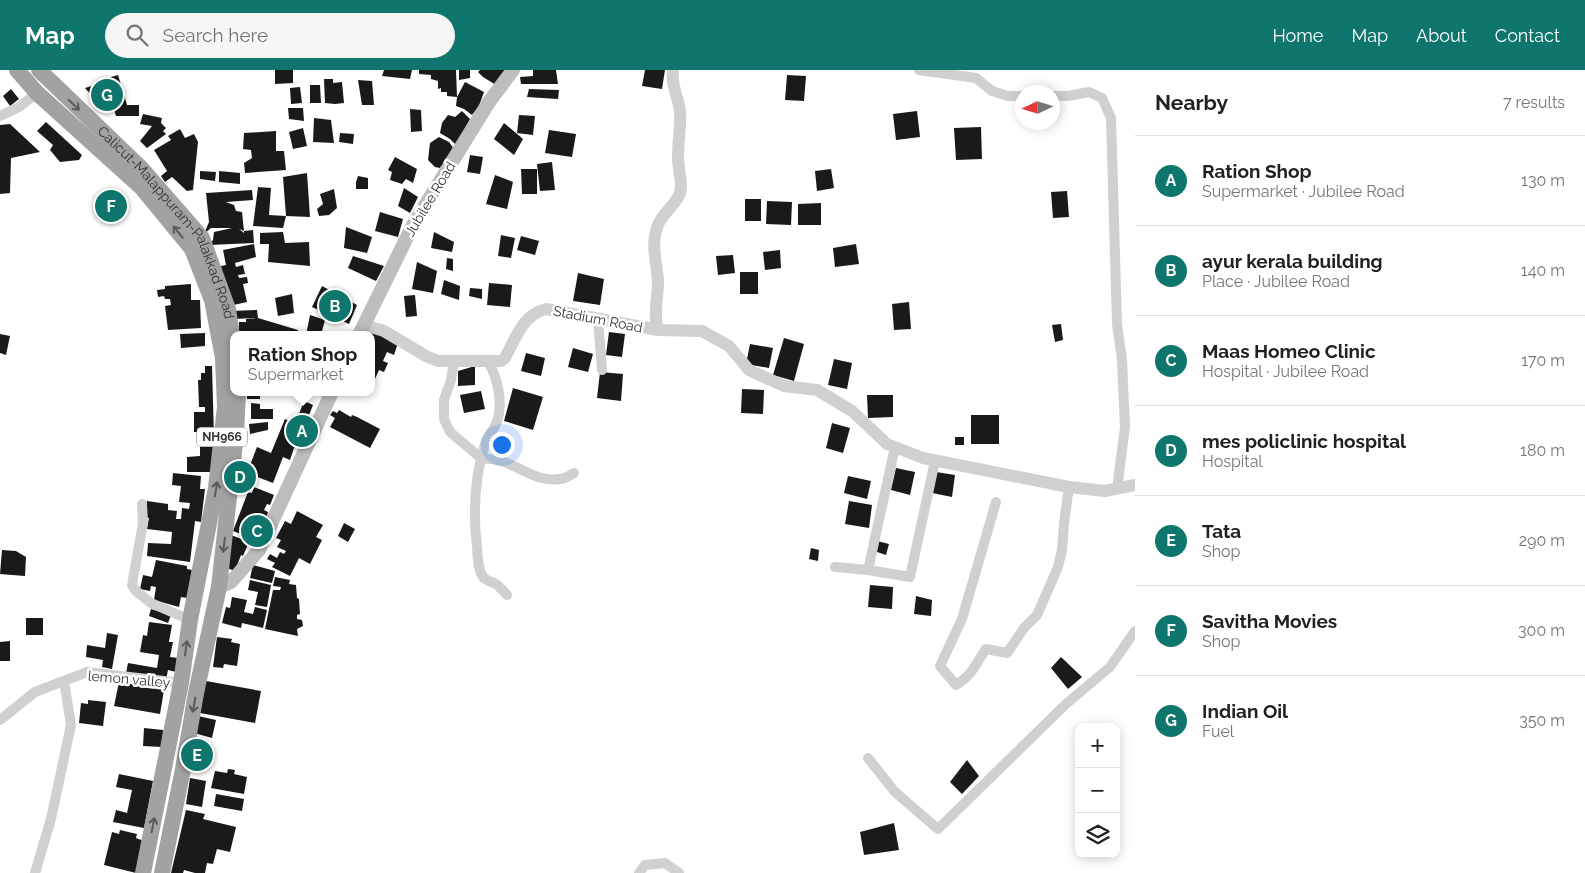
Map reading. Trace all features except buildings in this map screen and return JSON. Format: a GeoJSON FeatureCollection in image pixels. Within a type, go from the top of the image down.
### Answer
{"type":"FeatureCollection","features":[{"type":"Feature","properties":{"kind":"highway","name":"NH966"},"geometry":{"type":"LineString","coordinates":[[17,70],[38,93],[141,187],[192,249],[212,300],[223,358],[225,407],[216,488],[190,620],[181,684],[143,873]]}},
{"type":"Feature","properties":{"kind":"highway","name":"Calicut-Malappuram-Palakkad Road"},"geometry":{"type":"LineString","coordinates":[[39,70],[141,168],[202,238],[228,309],[231,331]]}},
{"type":"Feature","properties":{"kind":"highway","name":"NH966"},"geometry":{"type":"LineString","coordinates":[[162,873],[196,693],[219,587],[236,434],[238,396]]}},
{"type":"Feature","properties":{"kind":"highway"},"geometry":{"type":"LineString","coordinates":[[198,582],[205,596],[214,594],[219,587]]}},
{"type":"Feature","properties":{"kind":"main road","name":"Jubilee Road"},"geometry":{"type":"LineString","coordinates":[[361,330],[413,225],[489,102],[513,70]]}},
{"type":"Feature","properties":{"kind":"main road"},"geometry":{"type":"LineString","coordinates":[[219,587],[231,582],[259,550],[330,396]]}},
{"type":"Feature","properties":{"kind":"street"},"geometry":{"type":"LineString","coordinates":[[658,330],[654,320],[658,298],[658,279],[654,238],[658,223],[678,197],[681,189],[678,158],[680,110],[672,81],[673,70]]}},
{"type":"Feature","properties":{"kind":"street"},"geometry":{"type":"LineString","coordinates":[[918,70],[976,78],[992,91],[1015,96]]}},
{"type":"Feature","properties":{"kind":"street"},"geometry":{"type":"LineString","coordinates":[[1060,96],[1089,92],[1102,98],[1111,118],[1117,324],[1122,360],[1125,426],[1117,489]]}},
{"type":"Feature","properties":{"kind":"street"},"geometry":{"type":"LineString","coordinates":[[0,116],[19,107],[38,93]]}},
{"type":"Feature","properties":{"kind":"street","name":"Stadium Road"},"geometry":{"type":"LineString","coordinates":[[361,330],[384,331],[438,361],[501,361],[505,358],[521,325],[538,311],[546,309],[658,330],[702,331],[729,346],[748,370],[784,386],[817,390],[852,411],[887,444],[895,447],[935,460],[1069,487],[1105,491],[1135,486]]}},
{"type":"Feature","properties":{"kind":"street"},"geometry":{"type":"LineString","coordinates":[[598,318],[602,370]]}},
{"type":"Feature","properties":{"kind":"street"},"geometry":{"type":"LineString","coordinates":[[454,361],[451,380],[444,400],[444,419],[450,432],[482,458],[500,460],[531,474],[550,479],[562,479],[574,473]]}},
{"type":"Feature","properties":{"kind":"street"},"geometry":{"type":"LineString","coordinates":[[488,361],[493,371],[500,411],[496,425],[484,444],[474,515],[479,566],[482,576],[485,580],[498,585],[506,595]]}},
{"type":"Feature","properties":{"kind":"street"},"geometry":{"type":"LineString","coordinates":[[868,570],[895,447]]}},
{"type":"Feature","properties":{"kind":"street"},"geometry":{"type":"LineString","coordinates":[[835,567],[910,577],[935,460]]}},
{"type":"Feature","properties":{"kind":"street"},"geometry":{"type":"LineString","coordinates":[[996,502],[962,620],[940,666],[956,685],[972,672],[986,649],[1004,654],[1010,651],[1024,628],[1036,614],[1060,559],[1069,487]]}},
{"type":"Feature","properties":{"kind":"street"},"geometry":{"type":"LineString","coordinates":[[142,504],[143,523],[132,585],[151,604],[190,620]]}},
{"type":"Feature","properties":{"kind":"street"},"geometry":{"type":"LineString","coordinates":[[868,758],[895,792],[938,829],[990,776],[1066,704],[1110,667],[1135,632]]}},
{"type":"Feature","properties":{"kind":"street","name":"lemon valley"},"geometry":{"type":"LineString","coordinates":[[0,720],[36,692],[87,672],[181,684]]}},
{"type":"Feature","properties":{"kind":"street"},"geometry":{"type":"LineString","coordinates":[[35,873],[51,819],[71,725],[64,681]]}},
{"type":"Feature","properties":{"kind":"street"},"geometry":{"type":"LineString","coordinates":[[639,873],[645,865],[665,863],[679,873]]}},
{"type":"Feature","properties":{"kind":"place","name":"Indian Oil"},"geometry":{"type":"Point","coordinates":[107,95]}},
{"type":"Feature","properties":{"kind":"place","name":"Savitha Movies"},"geometry":{"type":"Point","coordinates":[111,206]}},
{"type":"Feature","properties":{"kind":"place","name":"ayur kerala building"},"geometry":{"type":"Point","coordinates":[335,306]}},
{"type":"Feature","properties":{"kind":"place","name":"Ration Shop"},"geometry":{"type":"Point","coordinates":[302,431]}},
{"type":"Feature","properties":{"kind":"place","name":"mes policlinic hospital"},"geometry":{"type":"Point","coordinates":[240,477]}},
{"type":"Feature","properties":{"kind":"place","name":"Maas Homeo Clinic"},"geometry":{"type":"Point","coordinates":[257,531]}},
{"type":"Feature","properties":{"kind":"place","name":"Tata"},"geometry":{"type":"Point","coordinates":[197,755]}}]}
